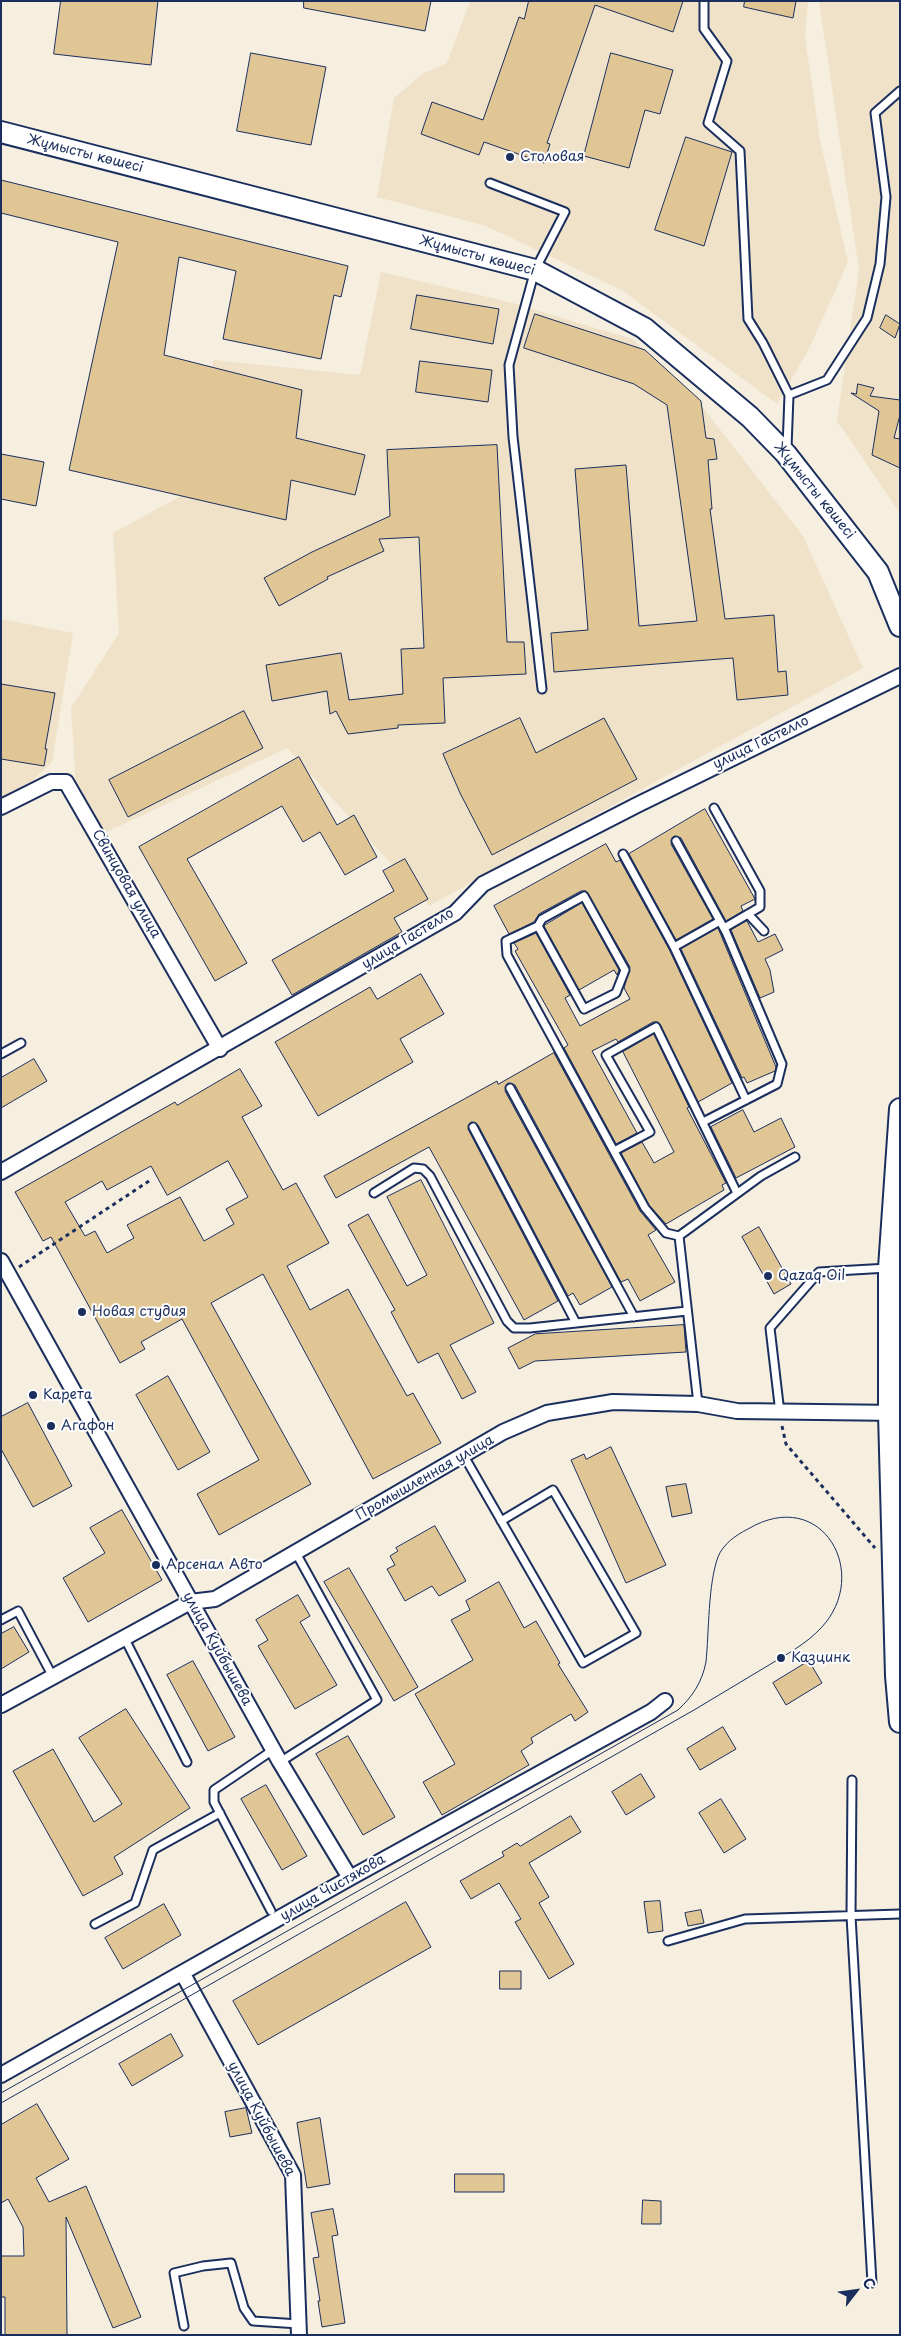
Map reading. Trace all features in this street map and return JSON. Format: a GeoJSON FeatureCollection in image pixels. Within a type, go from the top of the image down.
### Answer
{"type":"FeatureCollection","features":[{"type":"Feature","properties":{"kind":"main road","name":"Жұмысты көшесі"},"geometry":{"type":"LineString","coordinates":[[1,132],[535,270],[644,328],[750,417],[786,454],[878,572],[900,626]]}},
{"type":"Feature","properties":{"kind":"main road"},"geometry":{"type":"LineString","coordinates":[[900,1109],[889,1268],[894,1310],[894,1570],[900,1722]]}},
{"type":"Feature","properties":{"kind":"street","name":"улица Гастелло"},"geometry":{"type":"LineString","coordinates":[[1,1172],[220,1049],[455,913],[484,884],[637,805],[900,676]]}},
{"type":"Feature","properties":{"kind":"street","name":"Свинцовая улица"},"geometry":{"type":"LineString","coordinates":[[1,807],[51,782],[66,782],[220,1049]]}},
{"type":"Feature","properties":{"kind":"street","name":"улица Куйбышева"},"geometry":{"type":"LineString","coordinates":[[1,1260],[273,1750],[350,1878]]}},
{"type":"Feature","properties":{"kind":"street","name":"Промышленная улица"},"geometry":{"type":"LineString","coordinates":[[1,1705],[190,1602],[215,1599],[503,1432],[548,1413],[612,1402],[698,1404],[737,1411],[780,1413],[894,1413]]}},
{"type":"Feature","properties":{"kind":"street","name":"улица Чистякова"},"geometry":{"type":"LineString","coordinates":[[1,2075],[350,1878],[651,1712],[665,1701]]}},
{"type":"Feature","properties":{"kind":"street","name":"улица Куйбышева"},"geometry":{"type":"LineString","coordinates":[[182,1974],[293,2175],[299,2329]]}},
{"type":"Feature","properties":{"kind":"lane"},"geometry":{"type":"LineString","coordinates":[[704,1],[704,29],[727,61],[708,123],[740,151],[748,319],[763,343],[789,395],[786,454]]}},
{"type":"Feature","properties":{"kind":"lane"},"geometry":{"type":"LineString","coordinates":[[789,395],[826,380],[867,318],[880,264],[886,197],[875,113],[900,91]]}},
{"type":"Feature","properties":{"kind":"lane"},"geometry":{"type":"LineString","coordinates":[[490,183],[565,212],[535,270],[509,365],[513,437],[542,689]]}},
{"type":"Feature","properties":{"kind":"lane"},"geometry":{"type":"LineString","coordinates":[[674,947],[760,907],[760,891],[714,808]]}},
{"type":"Feature","properties":{"kind":"lane"},"geometry":{"type":"LineString","coordinates":[[676,841],[722,925],[782,1064],[777,1084],[703,1122]]}},
{"type":"Feature","properties":{"kind":"lane"},"geometry":{"type":"LineString","coordinates":[[623,854],[674,947],[746,1100]]}},
{"type":"Feature","properties":{"kind":"lane"},"geometry":{"type":"LineString","coordinates":[[538,926],[584,1010],[616,993],[625,970],[584,896],[542,919],[538,926],[506,941],[507,955],[645,1208],[666,1233],[678,1236]]}},
{"type":"Feature","properties":{"kind":"lane"},"geometry":{"type":"LineString","coordinates":[[748,914],[764,931]]}},
{"type":"Feature","properties":{"kind":"lane"},"geometry":{"type":"LineString","coordinates":[[614,1151],[650,1132],[606,1055],[656,1027],[737,1193]]}},
{"type":"Feature","properties":{"kind":"lane"},"geometry":{"type":"LineString","coordinates":[[1,1054],[21,1042]]}},
{"type":"Feature","properties":{"kind":"lane"},"geometry":{"type":"LineString","coordinates":[[510,1088],[634,1317]]}},
{"type":"Feature","properties":{"kind":"lane"},"geometry":{"type":"LineString","coordinates":[[474,1127],[576,1323]]}},
{"type":"Feature","properties":{"kind":"lane"},"geometry":{"type":"LineString","coordinates":[[678,1236],[761,1176],[795,1157]]}},
{"type":"Feature","properties":{"kind":"lane"},"geometry":{"type":"LineString","coordinates":[[374,1193],[414,1168],[422,1168],[430,1176],[507,1321],[514,1328],[530,1328],[687,1311]]}},
{"type":"Feature","properties":{"kind":"lane"},"geometry":{"type":"LineString","coordinates":[[678,1236],[698,1404]]}},
{"type":"Feature","properties":{"kind":"lane"},"geometry":{"type":"LineString","coordinates":[[780,1413],[770,1328],[819,1272],[889,1268]]}},
{"type":"Feature","properties":{"kind":"lane"},"geometry":{"type":"LineString","coordinates":[[464,1456],[501,1521],[583,1663],[636,1632],[554,1490],[501,1521]]}},
{"type":"Feature","properties":{"kind":"lane"},"geometry":{"type":"LineString","coordinates":[[280,1762],[377,1700],[296,1553]]}},
{"type":"Feature","properties":{"kind":"lane"},"geometry":{"type":"LineString","coordinates":[[1,1620],[18,1611],[52,1677]]}},
{"type":"Feature","properties":{"kind":"lane"},"geometry":{"type":"LineString","coordinates":[[123,1637],[188,1762]]}},
{"type":"Feature","properties":{"kind":"lane"},"geometry":{"type":"LineString","coordinates":[[272,1911],[214,1802],[214,1790],[273,1750]]}},
{"type":"Feature","properties":{"kind":"lane"},"geometry":{"type":"LineString","coordinates":[[852,1780],[851,1916],[872,2282]]}},
{"type":"Feature","properties":{"kind":"lane"},"geometry":{"type":"LineString","coordinates":[[95,1924],[135,1904],[152,1850],[220,1813]]}},
{"type":"Feature","properties":{"kind":"lane"},"geometry":{"type":"LineString","coordinates":[[668,1941],[745,1919],[900,1914]]}},
{"type":"Feature","properties":{"kind":"lane"},"geometry":{"type":"LineString","coordinates":[[184,2326],[174,2274],[204,2266],[232,2263],[244,2308],[253,2321],[299,2329]]}},
{"type":"Feature","properties":{"kind":"path"},"geometry":{"type":"LineString","coordinates":[[8,1274],[149,1180]]}},
{"type":"Feature","properties":{"kind":"path"},"geometry":{"type":"LineString","coordinates":[[780,1413],[786,1444],[894,1570]]}},
{"type":"Feature","properties":{"kind":"shaded area"},"geometry":{"type":"Polygon","coordinates":[[[470,1],[808,1],[805,38],[820,140],[848,262],[808,351],[777,404],[623,291],[486,226],[377,197],[394,98],[422,74],[447,63],[470,1]]]}},
{"type":"Feature","properties":{"kind":"shaded area"},"geometry":{"type":"Polygon","coordinates":[[[819,1],[900,1],[900,513],[837,421],[859,270],[819,1]]]}},
{"type":"Feature","properties":{"kind":"shaded area"},"geometry":{"type":"Polygon","coordinates":[[[381,272],[513,303],[632,339],[697,400],[803,536],[863,668],[429,906],[287,748],[104,833],[76,788],[71,708],[119,633],[113,533],[199,486],[213,360],[360,375],[381,272]]]}},
{"type":"Feature","properties":{"kind":"shaded area"},"geometry":{"type":"Polygon","coordinates":[[[1,619],[73,633],[52,762],[29,784],[1,799],[1,619]]]}},
{"type":"Feature","properties":{"kind":"building"},"geometry":{"type":"Polygon","coordinates":[[[61,1],[158,1],[151,65],[54,54],[61,1]]]}},
{"type":"Feature","properties":{"kind":"building"},"geometry":{"type":"Polygon","coordinates":[[[304,1],[431,1],[425,31],[304,8],[304,1]]]}},
{"type":"Feature","properties":{"kind":"building"},"geometry":{"type":"Polygon","coordinates":[[[529,1],[683,1],[673,32],[595,5],[547,143],[550,144],[544,163],[484,142],[479,155],[421,134],[432,102],[483,120],[519,17],[524,19],[529,1]]]}},
{"type":"Feature","properties":{"kind":"building"},"geometry":{"type":"Polygon","coordinates":[[[745,1],[796,1],[793,18],[744,7],[745,1]]]}},
{"type":"Feature","properties":{"kind":"building"},"geometry":{"type":"Polygon","coordinates":[[[251,53],[326,67],[311,145],[237,131],[251,53]]]}},
{"type":"Feature","properties":{"kind":"building"},"geometry":{"type":"Polygon","coordinates":[[[611,53],[673,70],[660,114],[645,110],[629,168],[584,156],[611,53]]]}},
{"type":"Feature","properties":{"kind":"building"},"geometry":{"type":"Polygon","coordinates":[[[686,137],[732,152],[704,246],[655,230],[686,137]]]}},
{"type":"Feature","properties":{"kind":"building"},"geometry":{"type":"Polygon","coordinates":[[[1,180],[348,266],[341,297],[334,295],[321,359],[223,339],[236,271],[179,257],[164,355],[302,390],[296,438],[365,455],[355,495],[291,480],[286,520],[69,470],[118,242],[1,213],[1,180]]]}},
{"type":"Feature","properties":{"kind":"building"},"geometry":{"type":"Polygon","coordinates":[[[417,295],[499,309],[493,344],[411,329],[417,295]]]}},
{"type":"Feature","properties":{"kind":"building"},"geometry":{"type":"Polygon","coordinates":[[[535,314],[645,350],[701,401],[706,438],[714,439],[717,459],[708,460],[712,509],[710,509],[725,619],[774,615],[778,672],[786,671],[788,695],[737,700],[733,658],[554,672],[551,633],[588,630],[575,469],[626,465],[639,626],[697,621],[667,405],[634,384],[524,348],[535,314]]]}},
{"type":"Feature","properties":{"kind":"building"},"geometry":{"type":"Polygon","coordinates":[[[886,315],[900,324],[895,338],[880,328],[886,315]]]}},
{"type":"Feature","properties":{"kind":"building"},"geometry":{"type":"Polygon","coordinates":[[[420,361],[492,370],[488,402],[416,392],[420,361]]]}},
{"type":"Feature","properties":{"kind":"building"},"geometry":{"type":"Polygon","coordinates":[[[858,384],[874,388],[870,396],[900,400],[900,415],[894,438],[900,439],[900,468],[872,455],[879,411],[851,393],[856,394],[858,384]]]}},
{"type":"Feature","properties":{"kind":"building"},"geometry":{"type":"Polygon","coordinates":[[[497,445],[507,642],[524,642],[526,674],[443,678],[445,723],[398,725],[398,728],[348,734],[336,711],[330,714],[327,691],[272,701],[266,665],[341,653],[349,700],[403,694],[401,649],[424,648],[419,537],[379,539],[384,551],[327,577],[328,579],[279,606],[264,578],[312,552],[390,516],[387,450],[497,445]]]}},
{"type":"Feature","properties":{"kind":"building"},"geometry":{"type":"Polygon","coordinates":[[[1,454],[44,462],[36,506],[1,499],[1,454]]]}},
{"type":"Feature","properties":{"kind":"building"},"geometry":{"type":"Polygon","coordinates":[[[1,684],[55,693],[45,749],[47,749],[44,766],[1,759],[1,684]]]}},
{"type":"Feature","properties":{"kind":"building"},"geometry":{"type":"Polygon","coordinates":[[[244,711],[263,748],[128,817],[109,780],[244,711]]]}},
{"type":"Feature","properties":{"kind":"building"},"geometry":{"type":"Polygon","coordinates":[[[520,718],[536,753],[604,718],[637,779],[492,855],[460,793],[443,754],[520,718]]]}},
{"type":"Feature","properties":{"kind":"building"},"geometry":{"type":"Polygon","coordinates":[[[299,757],[337,825],[354,815],[377,857],[345,875],[320,832],[303,842],[282,806],[187,859],[247,963],[215,981],[139,847],[299,757]]]}},
{"type":"Feature","properties":{"kind":"building"},"geometry":{"type":"Polygon","coordinates":[[[705,809],[755,899],[741,906],[743,911],[726,921],[681,838],[674,836],[671,844],[713,919],[676,940],[629,854],[705,809]]]}},
{"type":"Feature","properties":{"kind":"building"},"geometry":{"type":"Polygon","coordinates":[[[606,844],[616,862],[620,860],[669,949],[732,1083],[698,1102],[658,1022],[653,1022],[618,1042],[616,1039],[592,1051],[637,1133],[616,1144],[564,1048],[568,1045],[515,951],[518,949],[514,943],[536,933],[570,995],[565,998],[580,1026],[630,999],[624,988],[630,967],[586,891],[581,891],[539,914],[534,922],[509,934],[494,906],[606,844]]]}},
{"type":"Feature","properties":{"kind":"building"},"geometry":{"type":"Polygon","coordinates":[[[405,859],[428,899],[394,918],[402,932],[292,995],[272,960],[394,891],[383,871],[405,859]]]}},
{"type":"Feature","properties":{"kind":"building"},"geometry":{"type":"Polygon","coordinates":[[[582,903],[619,970],[617,975],[614,970],[579,990],[544,926],[582,903]]]}},
{"type":"Feature","properties":{"kind":"building"},"geometry":{"type":"Polygon","coordinates":[[[747,921],[758,942],[775,934],[783,950],[765,959],[770,970],[774,992],[760,998],[731,930],[747,921]]]}},
{"type":"Feature","properties":{"kind":"building"},"geometry":{"type":"Polygon","coordinates":[[[718,928],[776,1067],[775,1071],[747,1083],[744,1077],[742,1078],[681,949],[718,928]]]}},
{"type":"Feature","properties":{"kind":"building"},"geometry":{"type":"Polygon","coordinates":[[[421,974],[444,1014],[400,1039],[413,1062],[318,1116],[275,1042],[370,987],[377,999],[421,974]]]}},
{"type":"Feature","properties":{"kind":"building"},"geometry":{"type":"Polygon","coordinates":[[[654,1034],[689,1107],[687,1108],[726,1183],[722,1185],[724,1190],[666,1224],[649,1205],[621,1153],[642,1142],[654,1163],[674,1152],[623,1052],[654,1034]]]}},
{"type":"Feature","properties":{"kind":"building"},"geometry":{"type":"Polygon","coordinates":[[[554,1053],[640,1211],[656,1230],[648,1235],[675,1282],[640,1301],[628,1279],[621,1282],[515,1085],[508,1083],[505,1091],[612,1287],[580,1305],[573,1293],[568,1296],[478,1125],[471,1122],[468,1129],[558,1301],[524,1320],[429,1147],[336,1198],[324,1176],[497,1081],[498,1084],[554,1053]]]}},
{"type":"Feature","properties":{"kind":"building"},"geometry":{"type":"Polygon","coordinates":[[[34,1059],[47,1081],[1,1108],[1,1078],[34,1059]]]}},
{"type":"Feature","properties":{"kind":"building"},"geometry":{"type":"Polygon","coordinates":[[[240,1069],[262,1106],[242,1117],[283,1190],[296,1183],[329,1243],[287,1266],[310,1310],[348,1289],[407,1396],[413,1393],[441,1443],[373,1479],[263,1274],[211,1303],[311,1484],[219,1535],[197,1494],[259,1460],[182,1319],[141,1342],[145,1349],[120,1363],[51,1237],[43,1241],[15,1192],[175,1102],[177,1105],[240,1069]],[[228,1161],[167,1195],[151,1166],[107,1190],[102,1181],[65,1202],[85,1236],[95,1231],[107,1253],[134,1238],[127,1225],[180,1197],[204,1241],[234,1224],[226,1209],[248,1197],[228,1161]]]}},
{"type":"Feature","properties":{"kind":"building"},"geometry":{"type":"Polygon","coordinates":[[[743,1110],[754,1132],[781,1118],[795,1147],[736,1178],[711,1127],[743,1110]]]}},
{"type":"Feature","properties":{"kind":"building"},"geometry":{"type":"Polygon","coordinates":[[[421,1180],[494,1323],[450,1345],[476,1392],[462,1399],[438,1353],[418,1363],[391,1312],[395,1310],[348,1225],[368,1214],[407,1286],[427,1275],[387,1197],[421,1180]]]}},
{"type":"Feature","properties":{"kind":"building"},"geometry":{"type":"Polygon","coordinates":[[[759,1227],[791,1284],[774,1294],[742,1237],[759,1227]]]}},
{"type":"Feature","properties":{"kind":"building"},"geometry":{"type":"Polygon","coordinates":[[[684,1325],[686,1352],[535,1361],[519,1369],[508,1348],[535,1334],[684,1325]]]}},
{"type":"Feature","properties":{"kind":"building"},"geometry":{"type":"Polygon","coordinates":[[[168,1376],[210,1452],[178,1470],[136,1395],[168,1376]]]}},
{"type":"Feature","properties":{"kind":"building"},"geometry":{"type":"Polygon","coordinates":[[[28,1403],[72,1486],[33,1507],[1,1449],[1,1417],[28,1403]]]}},
{"type":"Feature","properties":{"kind":"building"},"geometry":{"type":"Polygon","coordinates":[[[611,1447],[666,1565],[626,1583],[571,1460],[584,1454],[586,1459],[611,1447]]]}},
{"type":"Feature","properties":{"kind":"building"},"geometry":{"type":"Polygon","coordinates":[[[686,1484],[692,1513],[672,1517],[666,1487],[686,1484]]]}},
{"type":"Feature","properties":{"kind":"building"},"geometry":{"type":"Polygon","coordinates":[[[122,1510],[162,1580],[88,1622],[63,1578],[105,1553],[90,1528],[122,1510]]]}},
{"type":"Feature","properties":{"kind":"building"},"geometry":{"type":"Polygon","coordinates":[[[435,1526],[466,1581],[439,1596],[432,1586],[405,1601],[387,1569],[395,1565],[390,1556],[398,1551],[396,1548],[435,1526]]]}},
{"type":"Feature","properties":{"kind":"building"},"geometry":{"type":"Polygon","coordinates":[[[349,1568],[418,1687],[394,1701],[324,1582],[349,1568]]]}},
{"type":"Feature","properties":{"kind":"building"},"geometry":{"type":"Polygon","coordinates":[[[499,1582],[524,1628],[536,1621],[560,1663],[558,1664],[588,1712],[575,1721],[571,1714],[531,1738],[533,1743],[521,1751],[529,1765],[442,1815],[423,1782],[455,1764],[415,1694],[473,1660],[451,1620],[470,1610],[466,1601],[499,1582]]]}},
{"type":"Feature","properties":{"kind":"building"},"geometry":{"type":"Polygon","coordinates":[[[298,1595],[310,1616],[300,1622],[337,1685],[295,1709],[258,1646],[268,1640],[256,1620],[298,1595]]]}},
{"type":"Feature","properties":{"kind":"building"},"geometry":{"type":"Polygon","coordinates":[[[14,1627],[29,1652],[1,1669],[1,1634],[14,1627]]]}},
{"type":"Feature","properties":{"kind":"building"},"geometry":{"type":"Polygon","coordinates":[[[193,1661],[235,1737],[208,1751],[167,1675],[193,1661]]]}},
{"type":"Feature","properties":{"kind":"building"},"geometry":{"type":"Polygon","coordinates":[[[809,1661],[822,1683],[786,1705],[773,1683],[809,1661]]]}},
{"type":"Feature","properties":{"kind":"building"},"geometry":{"type":"Polygon","coordinates":[[[126,1709],[190,1808],[114,1857],[123,1874],[83,1896],[13,1771],[53,1749],[94,1822],[122,1804],[79,1738],[126,1709]]]}},
{"type":"Feature","properties":{"kind":"building"},"geometry":{"type":"Polygon","coordinates":[[[723,1727],[736,1749],[700,1770],[687,1749],[723,1727]]]}},
{"type":"Feature","properties":{"kind":"building"},"geometry":{"type":"Polygon","coordinates":[[[348,1736],[395,1817],[363,1835],[316,1754],[348,1736]]]}},
{"type":"Feature","properties":{"kind":"building"},"geometry":{"type":"Polygon","coordinates":[[[641,1774],[655,1797],[626,1815],[612,1792],[641,1774]]]}},
{"type":"Feature","properties":{"kind":"building"},"geometry":{"type":"Polygon","coordinates":[[[266,1785],[307,1856],[282,1870],[241,1799],[266,1785]]]}},
{"type":"Feature","properties":{"kind":"building"},"geometry":{"type":"Polygon","coordinates":[[[721,1799],[746,1839],[724,1853],[699,1813],[721,1799]]]}},
{"type":"Feature","properties":{"kind":"building"},"geometry":{"type":"Polygon","coordinates":[[[571,1816],[581,1832],[529,1863],[549,1897],[539,1903],[574,1964],[549,1979],[515,1922],[521,1919],[499,1883],[471,1899],[460,1881],[504,1856],[502,1852],[517,1843],[520,1846],[571,1816]]]}},
{"type":"Feature","properties":{"kind":"building"},"geometry":{"type":"Polygon","coordinates":[[[660,1901],[663,1931],[648,1933],[644,1902],[660,1901]]]}},
{"type":"Feature","properties":{"kind":"building"},"geometry":{"type":"Polygon","coordinates":[[[406,1902],[431,1947],[258,2045],[233,2001],[406,1902]]]}},
{"type":"Feature","properties":{"kind":"building"},"geometry":{"type":"Polygon","coordinates":[[[164,1904],[181,1935],[123,1969],[105,1938],[164,1904]]]}},
{"type":"Feature","properties":{"kind":"building"},"geometry":{"type":"Polygon","coordinates":[[[701,1910],[704,1923],[688,1926],[685,1913],[701,1910]]]}},
{"type":"Feature","properties":{"kind":"building"},"geometry":{"type":"Polygon","coordinates":[[[500,1971],[521,1971],[521,1989],[500,1989],[500,1971]]]}},
{"type":"Feature","properties":{"kind":"building"},"geometry":{"type":"Polygon","coordinates":[[[171,2034],[183,2056],[132,2086],[119,2064],[171,2034]]]}},
{"type":"Feature","properties":{"kind":"building"},"geometry":{"type":"Polygon","coordinates":[[[37,2104],[69,2159],[36,2178],[49,2202],[86,2186],[141,2317],[113,2328],[66,2217],[67,2335],[5,2335],[5,2297],[1,2297],[1,2256],[24,2256],[23,2227],[8,2199],[1,2203],[1,2125],[37,2104]]]}},
{"type":"Feature","properties":{"kind":"building"},"geometry":{"type":"Polygon","coordinates":[[[246,2108],[252,2133],[230,2137],[225,2112],[246,2108]]]}},
{"type":"Feature","properties":{"kind":"building"},"geometry":{"type":"Polygon","coordinates":[[[320,2118],[330,2184],[307,2188],[297,2123],[320,2118]]]}},
{"type":"Feature","properties":{"kind":"building"},"geometry":{"type":"Polygon","coordinates":[[[455,2174],[504,2174],[504,2192],[455,2192],[455,2174]]]}},
{"type":"Feature","properties":{"kind":"building"},"geometry":{"type":"Polygon","coordinates":[[[643,2200],[661,2201],[661,2224],[642,2224],[643,2200]]]}},
{"type":"Feature","properties":{"kind":"building"},"geometry":{"type":"Polygon","coordinates":[[[333,2209],[338,2235],[332,2236],[345,2323],[322,2327],[313,2258],[319,2257],[311,2213],[333,2209]]]}},
{"type":"Feature","properties":{"kind":"tram line"},"geometry":{"type":"LineString","coordinates":[[1,2093],[678,1710],[696,1688],[706,1662],[712,1581],[718,1557],[730,1540],[739,1534],[774,1518],[798,1518],[817,1527],[831,1542],[840,1561],[842,1584],[836,1606],[821,1628],[796,1648],[694,1710],[1,2103]]}},
{"type":"Feature","properties":{"kind":"place","name":"Столовая"},"geometry":{"type":"Point","coordinates":[510,157]}},
{"type":"Feature","properties":{"kind":"place","name":"Qazaq Oil"},"geometry":{"type":"Point","coordinates":[768,1276]}},
{"type":"Feature","properties":{"kind":"place","name":"Новая студия"},"geometry":{"type":"Point","coordinates":[82,1312]}},
{"type":"Feature","properties":{"kind":"place","name":"Карета"},"geometry":{"type":"Point","coordinates":[33,1395]}},
{"type":"Feature","properties":{"kind":"place","name":"Агафон"},"geometry":{"type":"Point","coordinates":[51,1426]}},
{"type":"Feature","properties":{"kind":"place","name":"Арсенал Авто"},"geometry":{"type":"Point","coordinates":[156,1565]}},
{"type":"Feature","properties":{"kind":"place","name":"Казцинк"},"geometry":{"type":"Point","coordinates":[781,1658]}}]}
